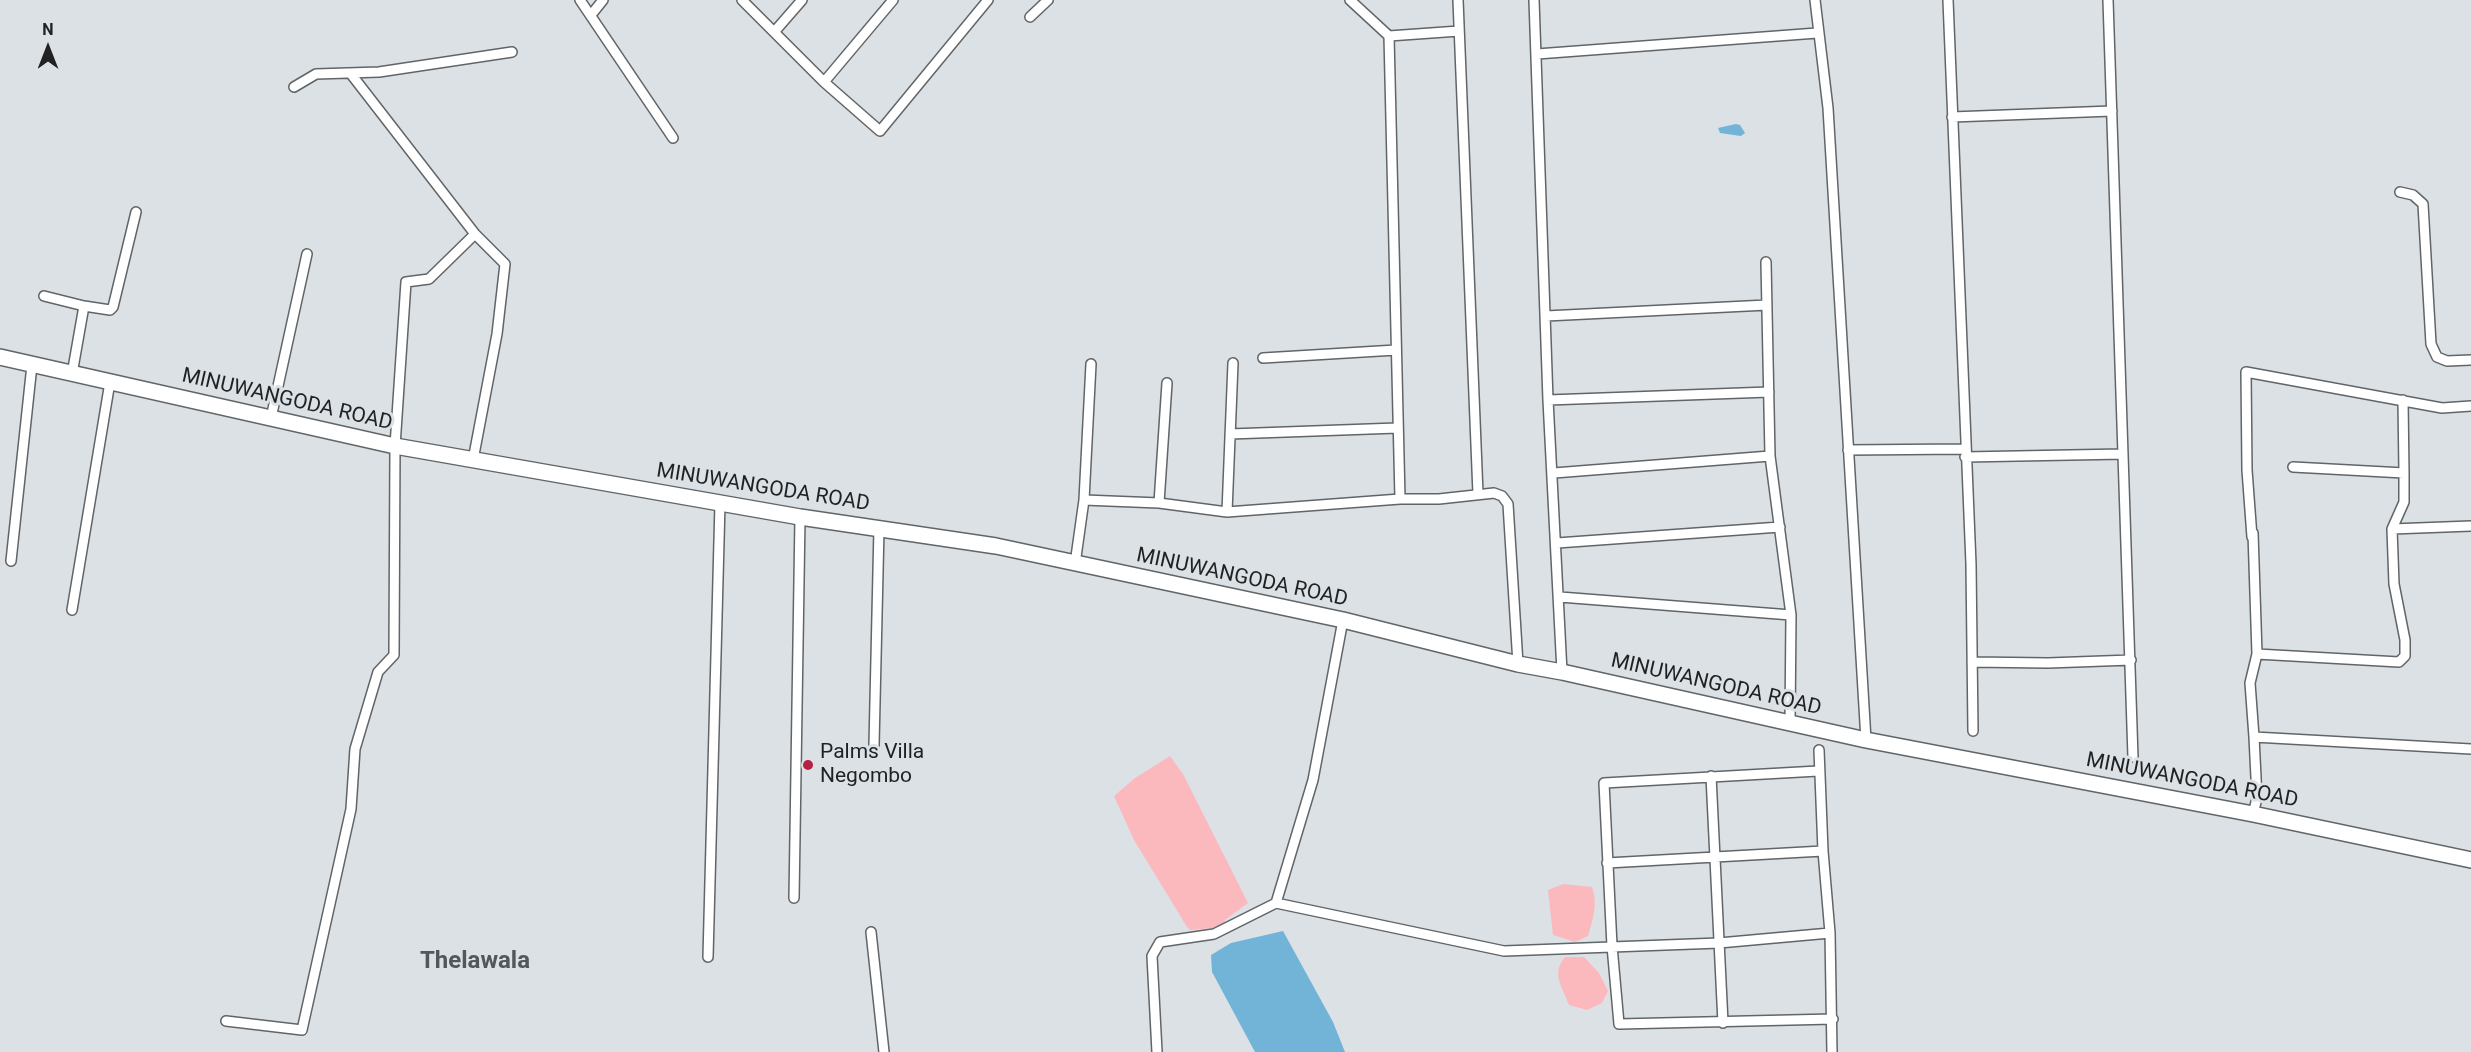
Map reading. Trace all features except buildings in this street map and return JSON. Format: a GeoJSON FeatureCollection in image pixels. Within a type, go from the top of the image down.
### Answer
{"type":"FeatureCollection","features":[{"type":"Feature","properties":{"kind":"main road","name":"MINUWANGODA ROAD"},"geometry":{"type":"LineString","coordinates":[[0,357],[395,446],[800,517],[996,546],[1343,621],[1518,664],[1866,740],[2253,814],[2471,860]]}},
{"type":"Feature","properties":{"kind":"street"},"geometry":{"type":"LineString","coordinates":[[580,0],[674,138]]}},
{"type":"Feature","properties":{"kind":"street"},"geometry":{"type":"LineString","coordinates":[[591,15],[603,0]]}},
{"type":"Feature","properties":{"kind":"street"},"geometry":{"type":"LineString","coordinates":[[742,0],[824,82],[880,131],[988,0]]}},
{"type":"Feature","properties":{"kind":"street"},"geometry":{"type":"LineString","coordinates":[[775,32],[802,0]]}},
{"type":"Feature","properties":{"kind":"street"},"geometry":{"type":"LineString","coordinates":[[824,82],[893,0]]}},
{"type":"Feature","properties":{"kind":"street"},"geometry":{"type":"LineString","coordinates":[[1030,18],[1048,0]]}},
{"type":"Feature","properties":{"kind":"street"},"geometry":{"type":"LineString","coordinates":[[1350,0],[1389,36],[1397,428],[1401,499]]}},
{"type":"Feature","properties":{"kind":"street"},"geometry":{"type":"LineString","coordinates":[[1458,0],[1478,494]]}},
{"type":"Feature","properties":{"kind":"street"},"geometry":{"type":"LineString","coordinates":[[1534,0],[1548,400],[1554,473],[1562,672]]}},
{"type":"Feature","properties":{"kind":"street"},"geometry":{"type":"LineString","coordinates":[[1815,0],[1817,33],[1828,108],[1866,740]]}},
{"type":"Feature","properties":{"kind":"street"},"geometry":{"type":"LineString","coordinates":[[1948,0],[1971,564],[1973,731]]}},
{"type":"Feature","properties":{"kind":"street"},"geometry":{"type":"LineString","coordinates":[[2108,0],[2133,757]]}},
{"type":"Feature","properties":{"kind":"street"},"geometry":{"type":"LineString","coordinates":[[1389,36],[1459,31]]}},
{"type":"Feature","properties":{"kind":"street"},"geometry":{"type":"LineString","coordinates":[[1537,54],[1817,33]]}},
{"type":"Feature","properties":{"kind":"street"},"geometry":{"type":"LineString","coordinates":[[294,87],[316,74],[379,72],[512,52]]}},
{"type":"Feature","properties":{"kind":"street"},"geometry":{"type":"LineString","coordinates":[[351,74],[476,234],[505,264],[497,334],[472,460]]}},
{"type":"Feature","properties":{"kind":"street"},"geometry":{"type":"LineString","coordinates":[[1952,117],[2112,111]]}},
{"type":"Feature","properties":{"kind":"street"},"geometry":{"type":"LineString","coordinates":[[2400,192],[2413,195],[2423,204],[2431,344],[2436,357],[2447,361],[2471,360]]}},
{"type":"Feature","properties":{"kind":"street"},"geometry":{"type":"LineString","coordinates":[[44,296],[105,311],[114,307],[136,212]]}},
{"type":"Feature","properties":{"kind":"street"},"geometry":{"type":"LineString","coordinates":[[226,1021],[302,1030],[351,809],[356,749],[378,672],[394,655],[395,446],[406,282],[429,279],[476,234]]}},
{"type":"Feature","properties":{"kind":"street"},"geometry":{"type":"LineString","coordinates":[[271,418],[307,254]]}},
{"type":"Feature","properties":{"kind":"street"},"geometry":{"type":"LineString","coordinates":[[1766,262],[1770,456],[1791,615],[1790,723]]}},
{"type":"Feature","properties":{"kind":"street"},"geometry":{"type":"LineString","coordinates":[[1546,316],[1767,305]]}},
{"type":"Feature","properties":{"kind":"street"},"geometry":{"type":"LineString","coordinates":[[72,374],[84,306]]}},
{"type":"Feature","properties":{"kind":"street"},"geometry":{"type":"LineString","coordinates":[[1263,358],[1396,350]]}},
{"type":"Feature","properties":{"kind":"street"},"geometry":{"type":"LineString","coordinates":[[1227,512],[1233,363]]}},
{"type":"Feature","properties":{"kind":"street"},"geometry":{"type":"LineString","coordinates":[[1076,564],[1084,500],[1091,364]]}},
{"type":"Feature","properties":{"kind":"street"},"geometry":{"type":"LineString","coordinates":[[11,561],[32,365]]}},
{"type":"Feature","properties":{"kind":"street"},"geometry":{"type":"LineString","coordinates":[[2255,582],[2247,470],[2246,372],[2442,408],[2471,406]]}},
{"type":"Feature","properties":{"kind":"street"},"geometry":{"type":"LineString","coordinates":[[72,610],[110,382]]}},
{"type":"Feature","properties":{"kind":"street"},"geometry":{"type":"LineString","coordinates":[[1159,503],[1167,383]]}},
{"type":"Feature","properties":{"kind":"street"},"geometry":{"type":"LineString","coordinates":[[1548,400],[1769,392]]}},
{"type":"Feature","properties":{"kind":"street"},"geometry":{"type":"LineString","coordinates":[[2257,654],[2399,662],[2405,656],[2405,640],[2394,584],[2392,529],[2404,502],[2403,400]]}},
{"type":"Feature","properties":{"kind":"street"},"geometry":{"type":"LineString","coordinates":[[1230,434],[1397,428]]}},
{"type":"Feature","properties":{"kind":"street"},"geometry":{"type":"LineString","coordinates":[[1848,450],[2123,454]]}},
{"type":"Feature","properties":{"kind":"street"},"geometry":{"type":"LineString","coordinates":[[1554,473],[1770,456]]}},
{"type":"Feature","properties":{"kind":"street"},"geometry":{"type":"LineString","coordinates":[[2293,467],[2404,473]]}},
{"type":"Feature","properties":{"kind":"street"},"geometry":{"type":"LineString","coordinates":[[1084,500],[1159,503],[1227,512],[1401,499],[1439,499],[1494,493],[1502,496],[1508,504],[1518,664]]}},
{"type":"Feature","properties":{"kind":"street"},"geometry":{"type":"LineString","coordinates":[[708,957],[720,503]]}},
{"type":"Feature","properties":{"kind":"street"},"geometry":{"type":"LineString","coordinates":[[794,898],[800,517]]}},
{"type":"Feature","properties":{"kind":"street"},"geometry":{"type":"LineString","coordinates":[[2392,529],[2471,526]]}},
{"type":"Feature","properties":{"kind":"street"},"geometry":{"type":"LineString","coordinates":[[1557,543],[1780,527]]}},
{"type":"Feature","properties":{"kind":"street"},"geometry":{"type":"LineString","coordinates":[[874,745],[879,528]]}},
{"type":"Feature","properties":{"kind":"street"},"geometry":{"type":"LineString","coordinates":[[2253,533],[2257,654],[2250,683],[2257,798],[2253,814]]}},
{"type":"Feature","properties":{"kind":"street"},"geometry":{"type":"LineString","coordinates":[[1560,597],[1791,615]]}},
{"type":"Feature","properties":{"kind":"street"},"geometry":{"type":"LineString","coordinates":[[1276,903],[1313,780],[1343,621]]}},
{"type":"Feature","properties":{"kind":"street"},"geometry":{"type":"LineString","coordinates":[[1972,662],[2048,663],[2131,660]]}},
{"type":"Feature","properties":{"kind":"street"},"geometry":{"type":"LineString","coordinates":[[2254,737],[2471,749]]}},
{"type":"Feature","properties":{"kind":"street"},"geometry":{"type":"LineString","coordinates":[[1819,750],[1822,851],[1830,933],[1832,1052]]}},
{"type":"Feature","properties":{"kind":"street"},"geometry":{"type":"LineString","coordinates":[[1818,771],[1604,783],[1612,946],[1619,1024],[1833,1019]]}},
{"type":"Feature","properties":{"kind":"street"},"geometry":{"type":"LineString","coordinates":[[1711,776],[1724,1023]]}},
{"type":"Feature","properties":{"kind":"street"},"geometry":{"type":"LineString","coordinates":[[1607,863],[1822,851]]}},
{"type":"Feature","properties":{"kind":"street"},"geometry":{"type":"LineString","coordinates":[[1157,1052],[1152,956],[1160,942],[1214,934],[1276,903],[1504,951],[1719,942],[1830,933]]}},
{"type":"Feature","properties":{"kind":"street"},"geometry":{"type":"LineString","coordinates":[[871,932],[884,1052]]}},
{"type":"Feature","properties":{"kind":"shaded area"},"geometry":{"type":"Polygon","coordinates":[[[1170,756],[1183,774],[1248,903],[1225,920],[1223,927],[1190,930],[1187,927],[1134,840],[1114,796],[1135,778],[1170,756]]]}},
{"type":"Feature","properties":{"kind":"shaded area"},"geometry":{"type":"Polygon","coordinates":[[[1563,884],[1592,887],[1594,893],[1594,912],[1588,936],[1575,942],[1553,935],[1548,890],[1563,884]]]}},
{"type":"Feature","properties":{"kind":"shaded area"},"geometry":{"type":"Polygon","coordinates":[[[1565,957],[1584,957],[1599,973],[1608,991],[1602,1003],[1587,1010],[1569,1005],[1558,974],[1565,957]]]}},
{"type":"Feature","properties":{"kind":"water"},"geometry":{"type":"Polygon","coordinates":[[[1740,125],[1745,133],[1741,136],[1720,133],[1718,128],[1740,125]]]}},
{"type":"Feature","properties":{"kind":"water"},"geometry":{"type":"Polygon","coordinates":[[[1283,931],[1333,1022],[1345,1052],[1255,1052],[1212,972],[1211,955],[1231,943],[1283,931]]]}},
{"type":"Feature","properties":{"kind":"place","name":"Palms Villa Negombo"},"geometry":{"type":"Point","coordinates":[808,765]}},
{"type":"Feature","properties":{"kind":"district","name":"Thelawala"},"geometry":{"type":"Point","coordinates":[475,962]}}]}
